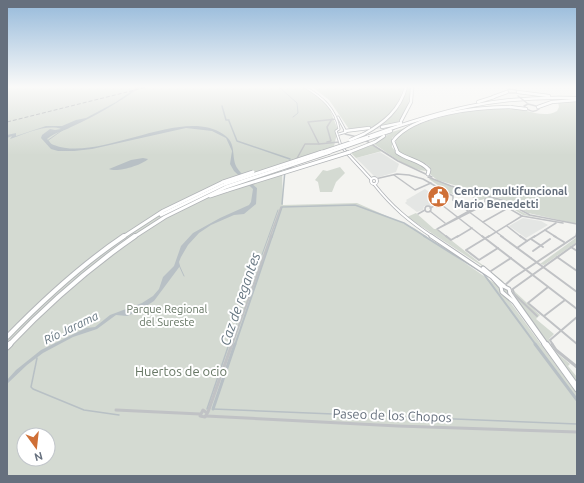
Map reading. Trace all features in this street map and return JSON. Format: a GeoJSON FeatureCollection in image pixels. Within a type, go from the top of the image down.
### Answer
{"type":"FeatureCollection","features":[{"type":"Feature","properties":{"kind":"highway"},"geometry":{"type":"LineString","coordinates":[[7,337],[62,284],[127,234],[182,203],[364,134],[378,126],[395,110]]}},
{"type":"Feature","properties":{"kind":"highway"},"geometry":{"type":"LineString","coordinates":[[401,121],[407,110]]}},
{"type":"Feature","properties":{"kind":"highway"},"geometry":{"type":"LineString","coordinates":[[382,127],[447,110]]}},
{"type":"Feature","properties":{"kind":"highway"},"geometry":{"type":"LineString","coordinates":[[7,347],[76,280],[121,245],[165,217],[226,186],[451,110]]}},
{"type":"Feature","properties":{"kind":"highway"},"geometry":{"type":"LineString","coordinates":[[368,137],[461,110]]}},
{"type":"Feature","properties":{"kind":"highway"},"geometry":{"type":"LineString","coordinates":[[428,176],[429,170],[427,167],[406,158],[395,149],[393,141],[399,133],[429,120],[469,110]]}},
{"type":"Feature","properties":{"kind":"highway"},"geometry":{"type":"LineString","coordinates":[[344,132],[369,128]]}},
{"type":"Feature","properties":{"kind":"highway"},"geometry":{"type":"LineString","coordinates":[[226,186],[331,159],[375,142],[384,136]]}},
{"type":"Feature","properties":{"kind":"main road"},"geometry":{"type":"LineString","coordinates":[[330,110],[337,119],[338,130],[336,131],[340,143],[375,181],[386,198],[407,218],[485,269],[504,286]]}},
{"type":"Feature","properties":{"kind":"main road"},"geometry":{"type":"LineString","coordinates":[[332,110],[339,119],[344,132],[340,140],[343,146],[375,181],[390,204],[404,218],[484,270],[511,291],[577,386]]}},
{"type":"Feature","properties":{"kind":"main road"},"geometry":{"type":"LineString","coordinates":[[338,130],[344,132]]}},
{"type":"Feature","properties":{"kind":"main road"},"geometry":{"type":"LineString","coordinates":[[338,134],[344,132]]}},
{"type":"Feature","properties":{"kind":"main road"},"geometry":{"type":"LineString","coordinates":[[504,286],[502,292],[514,302],[577,390]]}},
{"type":"Feature","properties":{"kind":"main road"},"geometry":{"type":"LineString","coordinates":[[506,294],[511,291]]}},
{"type":"Feature","properties":{"kind":"street"},"geometry":{"type":"LineString","coordinates":[[528,110],[535,111],[538,110]]}},
{"type":"Feature","properties":{"kind":"street"},"geometry":{"type":"LineString","coordinates":[[319,143],[331,141],[327,127],[332,119]]}},
{"type":"Feature","properties":{"kind":"street"},"geometry":{"type":"LineString","coordinates":[[319,143],[308,122],[337,119]]}},
{"type":"Feature","properties":{"kind":"street"},"geometry":{"type":"LineString","coordinates":[[344,132],[374,145],[396,160],[416,170],[424,178],[470,213],[577,292]]}},
{"type":"Feature","properties":{"kind":"street"},"geometry":{"type":"LineString","coordinates":[[287,169],[292,167],[296,156],[305,144],[340,143]]}},
{"type":"Feature","properties":{"kind":"street"},"geometry":{"type":"LineString","coordinates":[[375,181],[394,174],[419,173],[451,186],[502,200],[530,215],[577,224]]}},
{"type":"Feature","properties":{"kind":"street"},"geometry":{"type":"LineString","coordinates":[[394,174],[414,190],[431,183]]}},
{"type":"Feature","properties":{"kind":"street"},"geometry":{"type":"LineString","coordinates":[[424,178],[428,176]]}},
{"type":"Feature","properties":{"kind":"street"},"geometry":{"type":"LineString","coordinates":[[428,176],[429,181]]}},
{"type":"Feature","properties":{"kind":"street"},"geometry":{"type":"LineString","coordinates":[[418,214],[425,210],[426,207],[430,208],[448,196],[453,196],[453,200]]}},
{"type":"Feature","properties":{"kind":"street"},"geometry":{"type":"LineString","coordinates":[[485,199],[490,201],[438,230],[437,227],[484,202],[485,199]]}},
{"type":"Feature","properties":{"kind":"street"},"geometry":{"type":"LineString","coordinates":[[442,205],[577,309]]}},
{"type":"Feature","properties":{"kind":"street"},"geometry":{"type":"LineString","coordinates":[[116,410],[200,414],[203,418],[207,415],[281,207]]}},
{"type":"Feature","properties":{"kind":"street"},"geometry":{"type":"LineString","coordinates":[[483,222],[508,208],[522,216],[568,222]]}},
{"type":"Feature","properties":{"kind":"street"},"geometry":{"type":"LineString","coordinates":[[425,210],[430,211],[445,223]]}},
{"type":"Feature","properties":{"kind":"street"},"geometry":{"type":"LineString","coordinates":[[498,248],[479,260],[466,252],[466,250],[522,216]]}},
{"type":"Feature","properties":{"kind":"street"},"geometry":{"type":"LineString","coordinates":[[517,248],[556,223]]}},
{"type":"Feature","properties":{"kind":"street"},"geometry":{"type":"LineString","coordinates":[[506,226],[525,238],[527,242]]}},
{"type":"Feature","properties":{"kind":"street"},"geometry":{"type":"LineString","coordinates":[[438,230],[451,240],[472,228]]}},
{"type":"Feature","properties":{"kind":"street"},"geometry":{"type":"LineString","coordinates":[[545,230],[564,242]]}},
{"type":"Feature","properties":{"kind":"street"},"geometry":{"type":"LineString","coordinates":[[504,286],[577,236],[577,232]]}},
{"type":"Feature","properties":{"kind":"street"},"geometry":{"type":"LineString","coordinates":[[531,239],[542,246]]}},
{"type":"Feature","properties":{"kind":"street"},"geometry":{"type":"LineString","coordinates":[[533,251],[550,239]]}},
{"type":"Feature","properties":{"kind":"street"},"geometry":{"type":"LineString","coordinates":[[537,316],[517,295],[511,291],[577,243]]}},
{"type":"Feature","properties":{"kind":"street"},"geometry":{"type":"LineString","coordinates":[[571,247],[577,251]]}},
{"type":"Feature","properties":{"kind":"street"},"geometry":{"type":"LineString","coordinates":[[557,257],[577,271]]}},
{"type":"Feature","properties":{"kind":"street"},"geometry":{"type":"LineString","coordinates":[[491,271],[511,258]]}},
{"type":"Feature","properties":{"kind":"street"},"geometry":{"type":"LineString","coordinates":[[527,305],[548,287]]}},
{"type":"Feature","properties":{"kind":"street"},"geometry":{"type":"LineString","coordinates":[[544,317],[565,300]]}},
{"type":"Feature","properties":{"kind":"street"},"geometry":{"type":"LineString","coordinates":[[527,305],[577,344]]}},
{"type":"Feature","properties":{"kind":"street"},"geometry":{"type":"LineString","coordinates":[[531,309],[535,311]]}},
{"type":"Feature","properties":{"kind":"street"},"geometry":{"type":"LineString","coordinates":[[577,317],[550,340],[556,350],[577,368]]}},
{"type":"Feature","properties":{"kind":"street"},"geometry":{"type":"LineString","coordinates":[[200,414],[204,410],[207,415]]}},
{"type":"Feature","properties":{"kind":"street","name":"Paseo de los Chopos"},"geometry":{"type":"LineString","coordinates":[[207,415],[382,425],[577,432]]}},
{"type":"Feature","properties":{"kind":"shaded area"},"geometry":{"type":"Polygon","coordinates":[[[104,110],[47,139],[53,145],[73,149],[94,147],[185,126],[206,127],[223,134],[232,145],[237,168],[257,188],[256,204],[244,214],[234,215],[211,225],[199,233],[188,245],[179,262],[180,266],[154,301],[137,312],[127,316],[116,315],[97,329],[73,337],[43,353],[27,365],[7,384],[7,380],[16,370],[41,350],[86,328],[95,327],[110,315],[142,303],[153,296],[159,289],[163,277],[174,266],[181,246],[193,233],[220,218],[249,205],[251,202],[253,189],[234,171],[230,164],[232,151],[226,138],[212,131],[186,128],[92,149],[74,151],[58,151],[51,149],[41,138],[42,135],[50,129],[61,129],[56,128],[44,128],[10,139],[12,136],[7,138],[7,135],[16,133],[16,136],[46,126],[62,126],[76,120],[86,118],[104,110]]]}},
{"type":"Feature","properties":{"kind":"shaded area"},"geometry":{"type":"Polygon","coordinates":[[[380,152],[399,164],[396,172],[376,178],[356,158],[380,152]]]}},
{"type":"Feature","properties":{"kind":"shaded area"},"geometry":{"type":"Polygon","coordinates":[[[143,158],[148,159],[129,168],[118,170],[109,169],[131,160],[143,158]]]}},
{"type":"Feature","properties":{"kind":"shaded area"},"geometry":{"type":"Polygon","coordinates":[[[425,189],[441,201],[430,206],[424,206],[423,210],[417,212],[405,203],[407,201],[406,200],[425,189]]]}},
{"type":"Feature","properties":{"kind":"shaded area"},"geometry":{"type":"Polygon","coordinates":[[[523,218],[541,221],[548,225],[526,238],[509,226],[523,218]]]}},
{"type":"Feature","properties":{"kind":"green space","name":"Parque Regional del Sureste"},"geometry":{"type":"Polygon","coordinates":[[[7,110],[330,110],[338,130],[334,146],[282,169],[283,205],[357,203],[414,228],[497,285],[501,290],[504,287],[508,289],[508,293],[503,292],[577,394],[577,476],[7,476],[7,110]]]}},
{"type":"Feature","properties":{"kind":"green space"},"geometry":{"type":"Polygon","coordinates":[[[336,110],[393,110],[384,120],[371,127],[349,129],[336,110]]]}},
{"type":"Feature","properties":{"kind":"green space"},"geometry":{"type":"Polygon","coordinates":[[[396,110],[406,110],[403,117],[396,123],[380,126],[396,110]]]}},
{"type":"Feature","properties":{"kind":"green space"},"geometry":{"type":"Polygon","coordinates":[[[519,110],[546,114],[558,110],[577,110],[577,224],[528,213],[502,199],[437,180],[430,174],[431,170],[429,166],[403,154],[396,146],[396,140],[404,132],[417,125],[468,111],[519,110]]]}},
{"type":"Feature","properties":{"kind":"green space"},"geometry":{"type":"Polygon","coordinates":[[[405,128],[392,138],[392,147],[400,155],[427,169],[426,171],[419,170],[405,164],[374,144],[392,132],[405,128]]]}},
{"type":"Feature","properties":{"kind":"green space"},"geometry":{"type":"Polygon","coordinates":[[[372,145],[382,151],[356,158],[351,153],[372,145]]]}},
{"type":"Feature","properties":{"kind":"green space"},"geometry":{"type":"Polygon","coordinates":[[[340,167],[345,173],[336,182],[332,192],[320,192],[318,182],[315,180],[323,170],[327,171],[340,167]]]}},
{"type":"Feature","properties":{"kind":"green space"},"geometry":{"type":"Polygon","coordinates":[[[431,178],[453,187],[497,199],[526,214],[542,218],[523,215],[510,207],[487,198],[478,201],[466,193],[459,191],[453,194],[449,193],[429,179],[431,178]]]}},
{"type":"Feature","properties":{"kind":"green space"},"geometry":{"type":"Polygon","coordinates":[[[416,213],[434,229],[437,229],[504,282],[500,281],[485,268],[407,217],[416,213]]]}},
{"type":"Feature","properties":{"kind":"green space"},"geometry":{"type":"Polygon","coordinates":[[[577,237],[577,242],[544,265],[540,264],[577,237]]]}},
{"type":"Feature","properties":{"kind":"green space"},"geometry":{"type":"Polygon","coordinates":[[[513,290],[540,315],[536,319],[554,334],[549,339],[550,343],[557,353],[570,364],[568,366],[577,377],[577,384],[512,294],[513,290]]]}},
{"type":"Feature","properties":{"kind":"waterway"},"geometry":{"type":"LineString","coordinates":[[223,110],[226,120],[229,120]]}},
{"type":"Feature","properties":{"kind":"waterway"},"geometry":{"type":"LineString","coordinates":[[293,117],[298,113],[298,110]]}},
{"type":"Feature","properties":{"kind":"waterway"},"geometry":{"type":"LineString","coordinates":[[229,121],[237,141],[290,159]]}},
{"type":"Feature","properties":{"kind":"waterway","name":"Río Jarama"},"geometry":{"type":"LineString","coordinates":[[47,141],[64,129]]}},
{"type":"Feature","properties":{"kind":"waterway"},"geometry":{"type":"LineString","coordinates":[[282,204],[285,170]]}},
{"type":"Feature","properties":{"kind":"waterway","name":"Caz de regantes"},"geometry":{"type":"LineString","coordinates":[[272,237],[282,207],[355,205],[404,223],[426,237]]}},
{"type":"Feature","properties":{"kind":"waterway"},"geometry":{"type":"LineString","coordinates":[[249,291],[278,210]]}},
{"type":"Feature","properties":{"kind":"waterway","name":"Caz de regantes"},"geometry":{"type":"LineString","coordinates":[[235,345],[272,236]]}},
{"type":"Feature","properties":{"kind":"waterway","name":"Caz de regantes"},"geometry":{"type":"LineString","coordinates":[[424,236],[483,273],[536,345]]}},
{"type":"Feature","properties":{"kind":"waterway"},"geometry":{"type":"LineString","coordinates":[[179,265],[184,276]]}},
{"type":"Feature","properties":{"kind":"waterway"},"geometry":{"type":"LineString","coordinates":[[232,336],[245,299]]}},
{"type":"Feature","properties":{"kind":"waterway"},"geometry":{"type":"LineString","coordinates":[[229,345],[231,339]]}},
{"type":"Feature","properties":{"kind":"waterway"},"geometry":{"type":"LineString","coordinates":[[207,409],[229,344]]}},
{"type":"Feature","properties":{"kind":"waterway","name":"Caz de regantes"},"geometry":{"type":"LineString","coordinates":[[213,409],[235,344]]}},
{"type":"Feature","properties":{"kind":"waterway","name":"Caz de regantes"},"geometry":{"type":"LineString","coordinates":[[535,344],[577,400]]}},
{"type":"Feature","properties":{"kind":"waterway"},"geometry":{"type":"LineString","coordinates":[[37,358],[31,387],[33,389],[84,410],[119,415]]}},
{"type":"Feature","properties":{"kind":"waterway","name":"Caz de regantes"},"geometry":{"type":"LineString","coordinates":[[213,409],[577,424]]}},
{"type":"Feature","properties":{"kind":"tunnel"},"geometry":{"type":"LineString","coordinates":[[369,128],[382,127]]}},
{"type":"Feature","properties":{"kind":"tunnel"},"geometry":{"type":"LineString","coordinates":[[384,136],[396,127]]}},
{"type":"Feature","properties":{"kind":"railway"},"geometry":{"type":"LineString","coordinates":[[7,122],[57,110]]}},
{"type":"Feature","properties":{"kind":"place","name":"Centro multifuncional Mario Benedetti"},"geometry":{"type":"Point","coordinates":[439,197]}},
{"type":"Feature","properties":{"kind":"park label","name":"Huertos de ocio"},"geometry":{"type":"Point","coordinates":[181,371]}}]}
